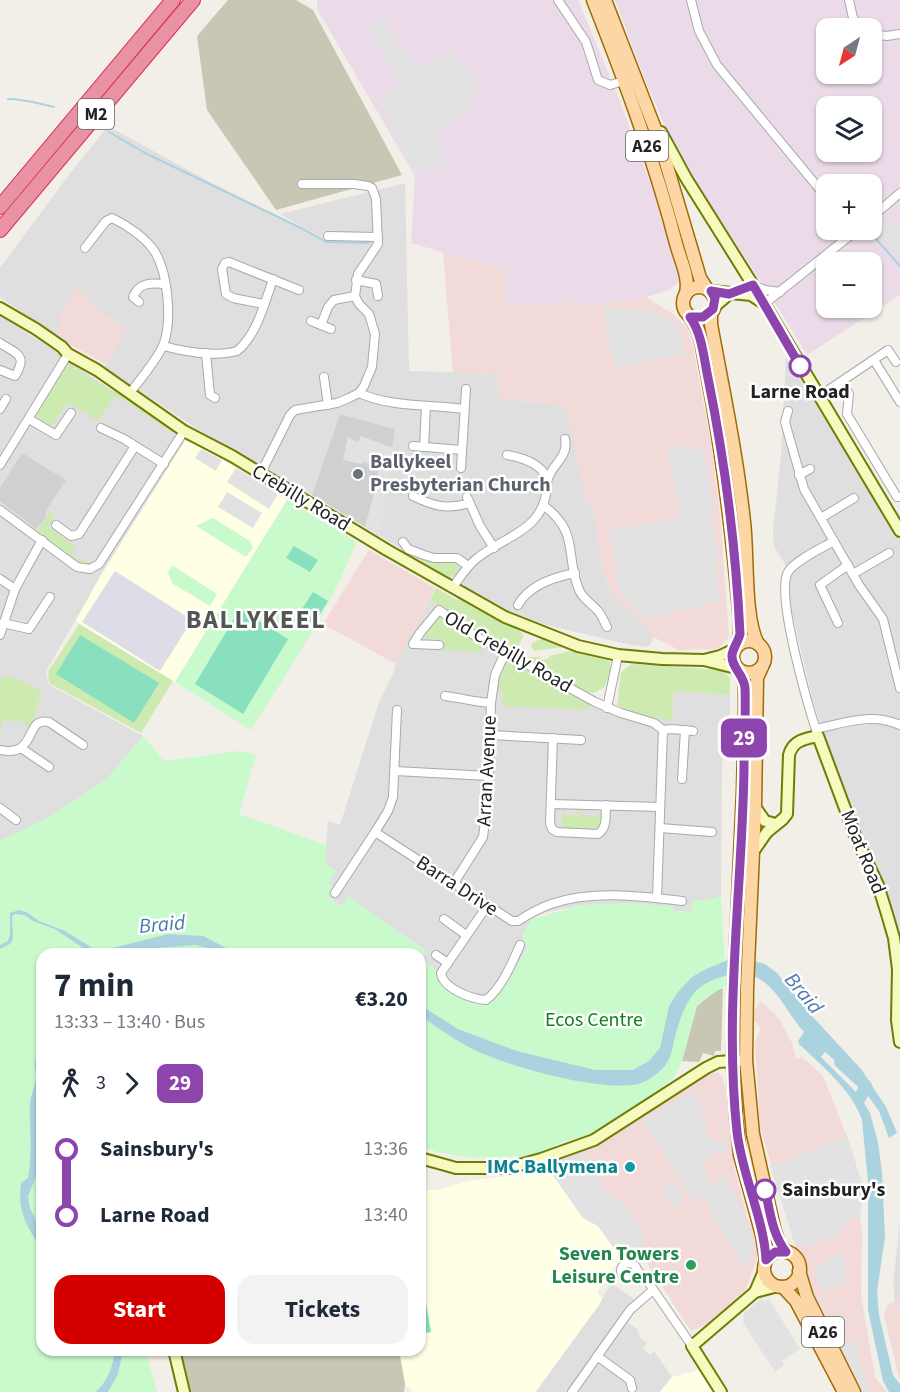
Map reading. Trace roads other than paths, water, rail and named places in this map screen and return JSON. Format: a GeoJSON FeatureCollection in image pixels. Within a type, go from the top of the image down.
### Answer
{"type":"FeatureCollection","features":[{"type":"Feature","properties":{"kind":"highway","name":"M2"},"geometry":{"type":"LineString","coordinates":[[57,138],[165,0]]}},
{"type":"Feature","properties":{"kind":"highway","name":"M2"},"geometry":{"type":"LineString","coordinates":[[0,207],[173,0]]}},
{"type":"Feature","properties":{"kind":"highway","name":"M2"},"geometry":{"type":"LineString","coordinates":[[0,230],[193,0]]}},
{"type":"Feature","properties":{"kind":"highway","name":"M2"},"geometry":{"type":"LineString","coordinates":[[110,98],[171,30],[202,0]]}},
{"type":"Feature","properties":{"kind":"main road","name":"A26"},"geometry":{"type":"LineString","coordinates":[[592,0],[648,111],[677,198],[700,278],[715,298],[711,324],[737,466],[745,525],[750,623],[765,657],[757,678],[753,852],[742,950],[734,986],[733,1061],[740,1155],[762,1235],[769,1281],[780,1286],[796,1300],[844,1392]]}},
{"type":"Feature","properties":{"kind":"main road","name":"A26"},"geometry":{"type":"LineString","coordinates":[[605,0],[672,227],[686,283],[683,310],[698,331],[727,496],[740,622],[740,634],[732,660],[745,685],[742,950],[747,988],[746,1060],[753,1134],[779,1243],[786,1252],[795,1257],[807,1297],[854,1392]]}},
{"type":"Feature","properties":{"kind":"main road"},"geometry":{"type":"LineString","coordinates":[[685,296],[693,289],[709,290]]}},
{"type":"Feature","properties":{"kind":"main road"},"geometry":{"type":"LineString","coordinates":[[690,317],[699,318],[712,310]]}},
{"type":"Feature","properties":{"kind":"main road"},"geometry":{"type":"LineString","coordinates":[[736,647],[748,641],[758,644]]}},
{"type":"Feature","properties":{"kind":"main road"},"geometry":{"type":"LineString","coordinates":[[738,670],[744,673],[754,673],[762,667]]}},
{"type":"Feature","properties":{"kind":"main road"},"geometry":{"type":"LineString","coordinates":[[765,1266],[775,1252],[786,1252]]}},
{"type":"Feature","properties":{"kind":"main road"},"geometry":{"type":"LineString","coordinates":[[780,1286],[792,1283],[800,1270]]}},
{"type":"Feature","properties":{"kind":"street"},"geometry":{"type":"LineString","coordinates":[[558,0],[583,37],[598,80],[610,85],[630,79]]}},
{"type":"Feature","properties":{"kind":"street"},"geometry":{"type":"LineString","coordinates":[[691,0],[699,31],[715,63],[816,185]]}},
{"type":"Feature","properties":{"kind":"street"},"geometry":{"type":"LineString","coordinates":[[849,0],[853,18]]}},
{"type":"Feature","properties":{"kind":"street"},"geometry":{"type":"LineString","coordinates":[[882,35],[900,34]]}},
{"type":"Feature","properties":{"kind":"street"},"geometry":{"type":"LineString","coordinates":[[648,111],[686,178],[753,285],[900,531]]}},
{"type":"Feature","properties":{"kind":"street"},"geometry":{"type":"LineString","coordinates":[[261,473],[290,415],[296,410],[328,405],[359,393],[372,368],[375,334],[369,315],[355,296],[356,280],[378,244],[376,199],[372,188],[354,184],[302,184]]}},
{"type":"Feature","properties":{"kind":"street"},"geometry":{"type":"LineString","coordinates":[[882,208],[900,193]]}},
{"type":"Feature","properties":{"kind":"street"},"geometry":{"type":"LineString","coordinates":[[85,248],[106,221],[112,218],[150,246],[159,260],[165,284],[168,315],[164,346],[130,393]]}},
{"type":"Feature","properties":{"kind":"street"},"geometry":{"type":"LineString","coordinates":[[328,236],[378,237]]}},
{"type":"Feature","properties":{"kind":"street"},"geometry":{"type":"LineString","coordinates":[[763,303],[780,292],[843,240]]}},
{"type":"Feature","properties":{"kind":"street"},"geometry":{"type":"LineString","coordinates":[[264,304],[232,298],[226,294],[223,266],[229,262],[299,290]]}},
{"type":"Feature","properties":{"kind":"street"},"geometry":{"type":"LineString","coordinates":[[164,346],[206,353],[231,353],[239,350],[250,337],[273,279]]}},
{"type":"Feature","properties":{"kind":"street"},"geometry":{"type":"LineString","coordinates":[[356,280],[376,284],[378,296]]}},
{"type":"Feature","properties":{"kind":"street"},"geometry":{"type":"LineString","coordinates":[[139,302],[133,297],[139,288],[150,283],[165,284]]}},
{"type":"Feature","properties":{"kind":"street"},"geometry":{"type":"LineString","coordinates":[[712,310],[732,294],[753,285],[765,290],[780,292]]}},
{"type":"Feature","properties":{"kind":"street"},"geometry":{"type":"LineString","coordinates":[[709,290],[751,295],[763,303]]}},
{"type":"Feature","properties":{"kind":"street"},"geometry":{"type":"LineString","coordinates":[[321,325],[328,307],[334,300],[355,296]]}},
{"type":"Feature","properties":{"kind":"street","name":"Crebilly Road"},"geometry":{"type":"LineString","coordinates":[[0,308],[62,347],[68,354],[97,370],[184,430],[505,617],[578,646],[618,655],[704,660],[738,670]]}},
{"type":"Feature","properties":{"kind":"street"},"geometry":{"type":"LineString","coordinates":[[311,321],[331,329]]}},
{"type":"Feature","properties":{"kind":"street"},"geometry":{"type":"LineString","coordinates":[[0,343],[19,355],[22,360],[22,365],[15,376],[0,370]]}},
{"type":"Feature","properties":{"kind":"street"},"geometry":{"type":"LineString","coordinates":[[818,397],[888,350],[896,362]]}},
{"type":"Feature","properties":{"kind":"street"},"geometry":{"type":"LineString","coordinates":[[206,353],[208,387],[210,395],[214,398]]}},
{"type":"Feature","properties":{"kind":"street"},"geometry":{"type":"LineString","coordinates":[[0,465],[3,452],[29,419],[68,354]]}},
{"type":"Feature","properties":{"kind":"street"},"geometry":{"type":"LineString","coordinates":[[874,360],[900,402]]}},
{"type":"Feature","properties":{"kind":"street"},"geometry":{"type":"LineString","coordinates":[[324,377],[328,405]]}},
{"type":"Feature","properties":{"kind":"street"},"geometry":{"type":"LineString","coordinates":[[841,382],[849,394],[847,414],[897,497],[900,497]]}},
{"type":"Feature","properties":{"kind":"street"},"geometry":{"type":"LineString","coordinates":[[462,468],[465,389]]}},
{"type":"Feature","properties":{"kind":"street"},"geometry":{"type":"LineString","coordinates":[[359,393],[374,400],[464,409]]}},
{"type":"Feature","properties":{"kind":"street"},"geometry":{"type":"LineString","coordinates":[[0,409],[6,399]]}},
{"type":"Feature","properties":{"kind":"street"},"geometry":{"type":"LineString","coordinates":[[424,447],[426,406]]}},
{"type":"Feature","properties":{"kind":"street"},"geometry":{"type":"LineString","coordinates":[[788,411],[785,422],[804,489],[886,626],[900,688]]}},
{"type":"Feature","properties":{"kind":"street"},"geometry":{"type":"LineString","coordinates":[[29,419],[56,435],[71,413]]}},
{"type":"Feature","properties":{"kind":"street"},"geometry":{"type":"LineString","coordinates":[[100,428],[164,464]]}},
{"type":"Feature","properties":{"kind":"street"},"geometry":{"type":"LineString","coordinates":[[0,510],[77,567],[86,569],[95,567],[120,533],[184,430]]}},
{"type":"Feature","properties":{"kind":"street"},"geometry":{"type":"LineString","coordinates":[[452,588],[468,566],[527,527],[544,506],[548,479],[566,448],[565,439]]}},
{"type":"Feature","properties":{"kind":"street"},"geometry":{"type":"LineString","coordinates":[[56,525],[71,536],[79,534],[135,446]]}},
{"type":"Feature","properties":{"kind":"street"},"geometry":{"type":"LineString","coordinates":[[412,446],[462,450]]}},
{"type":"Feature","properties":{"kind":"street"},"geometry":{"type":"LineString","coordinates":[[507,455],[534,464],[545,473],[548,479]]}},
{"type":"Feature","properties":{"kind":"street"},"geometry":{"type":"LineString","coordinates":[[799,475],[810,469]]}},
{"type":"Feature","properties":{"kind":"street"},"geometry":{"type":"LineString","coordinates":[[412,496],[442,508],[458,506],[468,500],[480,526],[494,548]]}},
{"type":"Feature","properties":{"kind":"street"},"geometry":{"type":"LineString","coordinates":[[821,518],[854,498]]}},
{"type":"Feature","properties":{"kind":"street"},"geometry":{"type":"LineString","coordinates":[[544,506],[555,515],[566,533],[572,549],[580,591],[599,612],[607,627]]}},
{"type":"Feature","properties":{"kind":"street"},"geometry":{"type":"LineString","coordinates":[[0,635],[15,590],[42,540]]}},
{"type":"Feature","properties":{"kind":"street","name":"Moat Road"},"geometry":{"type":"LineString","coordinates":[[834,541],[791,568],[786,576],[784,588],[793,639],[817,733],[855,838],[878,885],[894,938],[898,969],[897,1020],[900,1042]]}},
{"type":"Feature","properties":{"kind":"street"},"geometry":{"type":"LineString","coordinates":[[403,542],[408,549],[424,555],[434,558],[457,558],[468,566]]}},
{"type":"Feature","properties":{"kind":"street"},"geometry":{"type":"LineString","coordinates":[[853,574],[889,554]]}},
{"type":"Feature","properties":{"kind":"street"},"geometry":{"type":"LineString","coordinates":[[838,623],[819,585],[848,565]]}},
{"type":"Feature","properties":{"kind":"street"},"geometry":{"type":"LineString","coordinates":[[518,605],[524,596],[542,583],[575,573]]}},
{"type":"Feature","properties":{"kind":"street"},"geometry":{"type":"LineString","coordinates":[[0,579],[15,590]]}},
{"type":"Feature","properties":{"kind":"street"},"geometry":{"type":"LineString","coordinates":[[3,623],[30,629],[50,597]]}},
{"type":"Feature","properties":{"kind":"street","name":"Old Crebilly Road"},"geometry":{"type":"LineString","coordinates":[[439,645],[413,644],[439,610],[462,628],[607,708]]}},
{"type":"Feature","properties":{"kind":"street","name":"Crebilly Road"},"geometry":{"type":"LineString","coordinates":[[704,660],[720,656],[736,647]]}},
{"type":"Feature","properties":{"kind":"street","name":"Arran Avenue"},"geometry":{"type":"LineString","coordinates":[[453,884],[483,837],[489,776],[491,703],[495,675],[505,653]]}},
{"type":"Feature","properties":{"kind":"street"},"geometry":{"type":"LineString","coordinates":[[618,655],[607,708],[654,723],[663,730],[689,730],[682,779]]}},
{"type":"Feature","properties":{"kind":"street"},"geometry":{"type":"LineString","coordinates":[[445,696],[467,702],[491,703]]}},
{"type":"Feature","properties":{"kind":"street"},"geometry":{"type":"LineString","coordinates":[[335,892],[375,832],[391,803],[395,771],[397,710]]}},
{"type":"Feature","properties":{"kind":"street"},"geometry":{"type":"LineString","coordinates":[[753,852],[762,837],[775,824],[784,819],[787,812],[789,752],[797,742],[817,733],[873,718],[885,719],[900,725]]}},
{"type":"Feature","properties":{"kind":"street"},"geometry":{"type":"LineString","coordinates":[[0,750],[14,752],[21,748],[37,724],[43,721],[49,722],[83,745]]}},
{"type":"Feature","properties":{"kind":"street"},"geometry":{"type":"LineString","coordinates":[[657,898],[663,730]]}},
{"type":"Feature","properties":{"kind":"street"},"geometry":{"type":"LineString","coordinates":[[490,735],[581,740]]}},
{"type":"Feature","properties":{"kind":"street"},"geometry":{"type":"LineString","coordinates":[[554,738],[550,823],[554,831],[594,835],[600,833],[604,827],[606,806]]}},
{"type":"Feature","properties":{"kind":"street"},"geometry":{"type":"LineString","coordinates":[[21,748],[49,767]]}},
{"type":"Feature","properties":{"kind":"street"},"geometry":{"type":"LineString","coordinates":[[395,771],[489,776]]}},
{"type":"Feature","properties":{"kind":"street"},"geometry":{"type":"LineString","coordinates":[[551,804],[660,807]]}},
{"type":"Feature","properties":{"kind":"street"},"geometry":{"type":"LineString","coordinates":[[755,807],[765,821],[775,824]]}},
{"type":"Feature","properties":{"kind":"street"},"geometry":{"type":"LineString","coordinates":[[0,808],[16,820]]}},
{"type":"Feature","properties":{"kind":"street"},"geometry":{"type":"LineString","coordinates":[[660,828],[712,832]]}},
{"type":"Feature","properties":{"kind":"street","name":"Barra Drive"},"geometry":{"type":"LineString","coordinates":[[375,832],[515,922],[552,903],[574,898],[605,896],[682,901]]}},
{"type":"Feature","properties":{"kind":"street"},"geometry":{"type":"LineString","coordinates":[[487,906],[440,975],[444,981],[454,989],[486,1000],[511,966],[520,945]]}},
{"type":"Feature","properties":{"kind":"street"},"geometry":{"type":"LineString","coordinates":[[444,919],[466,935]]}},
{"type":"Feature","properties":{"kind":"street"},"geometry":{"type":"LineString","coordinates":[[436,956],[448,963]]}},
{"type":"Feature","properties":{"kind":"street"},"geometry":{"type":"LineString","coordinates":[[426,1160],[456,1168],[508,1168],[541,1159],[594,1140],[699,1071],[718,1062],[746,1060]]}},
{"type":"Feature","properties":{"kind":"street"},"geometry":{"type":"LineString","coordinates":[[718,1062],[734,1079]]}},
{"type":"Feature","properties":{"kind":"street"},"geometry":{"type":"LineString","coordinates":[[651,1288],[639,1280],[624,1277],[621,1272],[622,1268],[626,1264],[631,1264],[641,1272],[721,1392]]}},
{"type":"Feature","properties":{"kind":"street"},"geometry":{"type":"LineString","coordinates":[[755,1292],[765,1266]]}},
{"type":"Feature","properties":{"kind":"street"},"geometry":{"type":"LineString","coordinates":[[631,1279],[635,1276],[636,1269]]}},
{"type":"Feature","properties":{"kind":"street"},"geometry":{"type":"LineString","coordinates":[[692,1346],[755,1292],[780,1286]]}},
{"type":"Feature","properties":{"kind":"street"},"geometry":{"type":"LineString","coordinates":[[572,1392],[630,1310],[651,1288]]}},
{"type":"Feature","properties":{"kind":"street"},"geometry":{"type":"LineString","coordinates":[[175,1356],[184,1392]]}},
{"type":"Feature","properties":{"kind":"street"},"geometry":{"type":"LineString","coordinates":[[597,1356],[630,1380],[632,1388]]}},
{"type":"Feature","properties":{"kind":"water"},"geometry":{"type":"Polygon","coordinates":[[[19,910],[26,912],[39,921],[65,931],[92,948],[83,948],[55,929],[33,921],[25,915],[15,914],[12,916],[13,938],[10,944],[0,949],[0,945],[8,941],[10,935],[10,913],[19,910]]]}},
{"type":"Feature","properties":{"kind":"water"},"geometry":{"type":"Polygon","coordinates":[[[168,934],[203,936],[226,948],[207,948],[196,945],[113,948],[168,934]]]}},
{"type":"Feature","properties":{"kind":"water"},"geometry":{"type":"Polygon","coordinates":[[[730,959],[744,959],[765,964],[777,973],[812,1016],[861,1069],[886,1107],[897,1133],[889,1138],[879,1111],[868,1096],[864,1103],[870,1113],[878,1142],[882,1173],[885,1237],[877,1291],[879,1315],[893,1375],[900,1384],[900,1392],[889,1392],[883,1381],[868,1310],[868,1182],[862,1120],[858,1109],[844,1088],[799,1044],[798,1041],[804,1032],[768,985],[753,976],[735,974],[716,978],[700,987],[691,997],[684,1011],[670,1057],[664,1067],[651,1078],[632,1085],[594,1084],[523,1068],[481,1053],[459,1042],[426,1019],[426,1009],[458,1029],[517,1051],[595,1070],[633,1070],[649,1061],[660,1048],[669,1006],[692,977],[730,959]],[[825,1052],[821,1057],[857,1093],[860,1088],[860,1078],[847,1071],[825,1052]]]}},
{"type":"Feature","properties":{"kind":"water"},"geometry":{"type":"Polygon","coordinates":[[[36,1079],[36,1177],[28,1196],[30,1208],[36,1220],[36,1240],[24,1218],[20,1202],[21,1183],[28,1178],[31,1149],[30,1102],[36,1079]]]}},
{"type":"Feature","properties":{"kind":"water"},"geometry":{"type":"Polygon","coordinates":[[[114,1356],[122,1356],[118,1374],[108,1392],[96,1392],[104,1383],[114,1356]]]}},
{"type":"Feature","properties":{"kind":"waterway"},"geometry":{"type":"LineString","coordinates":[[8,99],[26,100],[54,107]]}},
{"type":"Feature","properties":{"kind":"waterway"},"geometry":{"type":"LineString","coordinates":[[109,132],[145,153],[326,242],[369,243]]}},
{"type":"Feature","properties":{"kind":"waterway"},"geometry":{"type":"LineString","coordinates":[[877,240],[900,266]]}},
{"type":"Feature","properties":{"kind":"waterway"},"geometry":{"type":"LineString","coordinates":[[840,1062],[866,1086],[862,1093]]}},
{"type":"Feature","properties":{"kind":"place","name":"Larne Road"},"geometry":{"type":"Point","coordinates":[800,366]}},
{"type":"Feature","properties":{"kind":"place","name":"Ballykeel Presbyterian Church"},"geometry":{"type":"Point","coordinates":[358,474]}},
{"type":"Feature","properties":{"kind":"place","name":"IMC Ballymena"},"geometry":{"type":"Point","coordinates":[630,1167]}},
{"type":"Feature","properties":{"kind":"place","name":"Sainsbury's"},"geometry":{"type":"Point","coordinates":[765,1190]}},
{"type":"Feature","properties":{"kind":"place","name":"Seven Towers Leisure Centre"},"geometry":{"type":"Point","coordinates":[691,1265]}},
{"type":"Feature","properties":{"kind":"district","name":"BALLYKEEL"},"geometry":{"type":"Point","coordinates":[256,619]}},
{"type":"Feature","properties":{"kind":"water label","name":"Braid"},"geometry":{"type":"Point","coordinates":[162,924]}},
{"type":"Feature","properties":{"kind":"water label","name":"Braid"},"geometry":{"type":"Point","coordinates":[804,993]}},
{"type":"Feature","properties":{"kind":"park label","name":"Ecos Centre"},"geometry":{"type":"Point","coordinates":[594,1020]}}]}
